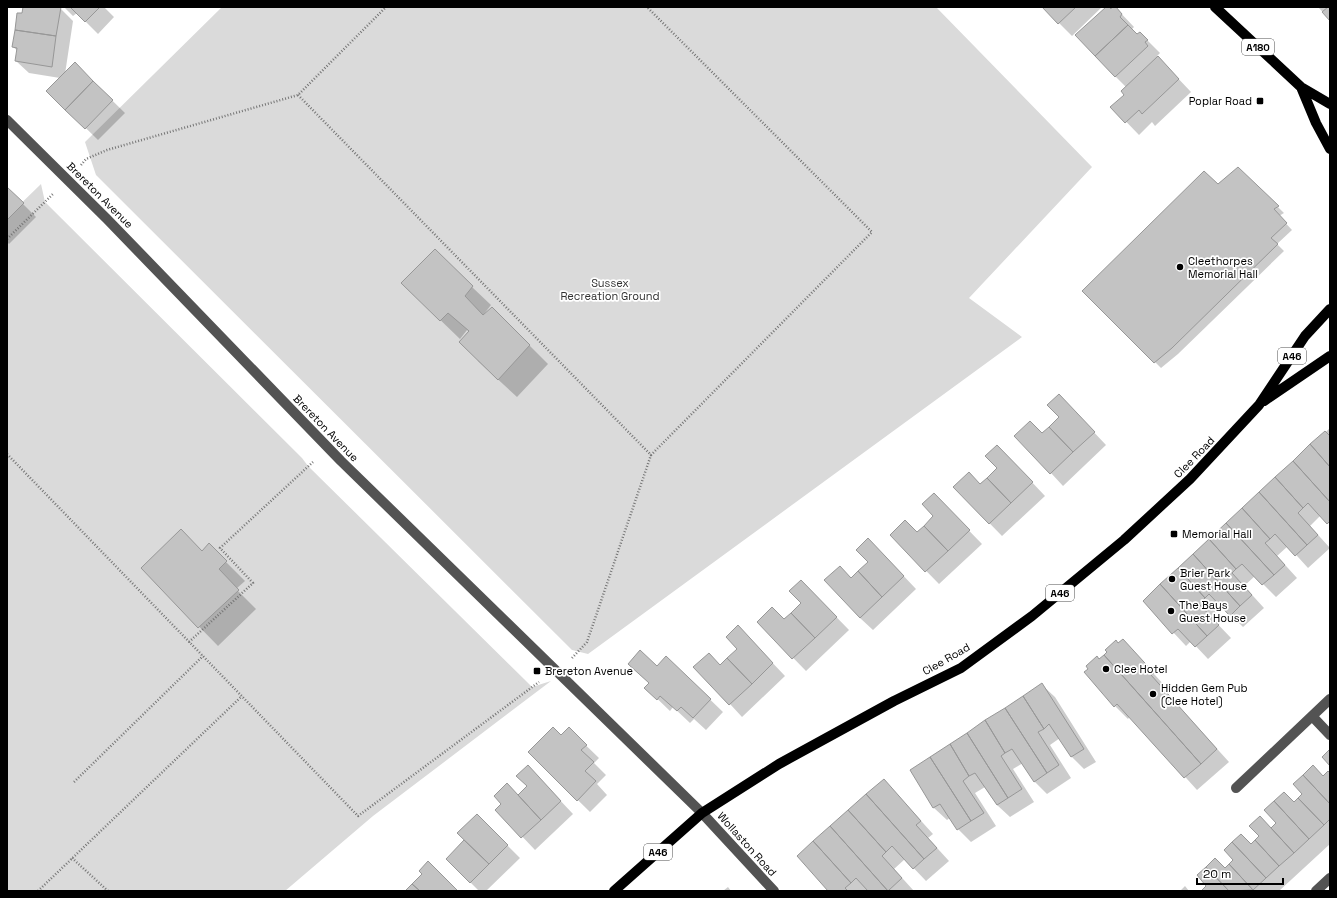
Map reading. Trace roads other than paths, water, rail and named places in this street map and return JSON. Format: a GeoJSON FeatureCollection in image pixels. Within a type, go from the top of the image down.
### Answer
{"type":"FeatureCollection","features":[{"type":"Feature","properties":{"kind":"main road","name":"A180"},"geometry":{"type":"LineString","coordinates":[[1215,7],[1301,87],[1330,104]]}},
{"type":"Feature","properties":{"kind":"main road","name":"A180"},"geometry":{"type":"LineString","coordinates":[[1301,87],[1316,123],[1330,149]]}},
{"type":"Feature","properties":{"kind":"main road","name":"Clee Road"},"geometry":{"type":"LineString","coordinates":[[614,891],[702,813],[779,764],[894,701],[960,668],[1032,616],[1124,540],[1179,489],[1259,405],[1305,336],[1330,309]]}},
{"type":"Feature","properties":{"kind":"main road","name":"Clee Road"},"geometry":{"type":"LineString","coordinates":[[1259,405],[1330,356]]}},
{"type":"Feature","properties":{"kind":"street","name":"Brereton Avenue"},"geometry":{"type":"LineString","coordinates":[[7,120],[107,219],[328,448],[702,813]]}},
{"type":"Feature","properties":{"kind":"street"},"geometry":{"type":"LineString","coordinates":[[1236,788],[1330,699]]}},
{"type":"Feature","properties":{"kind":"street"},"geometry":{"type":"LineString","coordinates":[[1312,716],[1330,734]]}},
{"type":"Feature","properties":{"kind":"street","name":"Wollaston Road"},"geometry":{"type":"LineString","coordinates":[[702,813],[774,891]]}},
{"type":"Feature","properties":{"kind":"street"},"geometry":{"type":"LineString","coordinates":[[1316,891],[1330,878]]}},
{"type":"Feature","properties":{"kind":"place","name":"Poplar Road"},"geometry":{"type":"Point","coordinates":[1260,101]}},
{"type":"Feature","properties":{"kind":"place","name":"Cleethorpes Memorial Hall"},"geometry":{"type":"Point","coordinates":[1180,267]}},
{"type":"Feature","properties":{"kind":"place","name":"Memorial Hall"},"geometry":{"type":"Point","coordinates":[1174,534]}},
{"type":"Feature","properties":{"kind":"place","name":"Brier Park Guest House"},"geometry":{"type":"Point","coordinates":[1172,579]}},
{"type":"Feature","properties":{"kind":"place","name":"The Bays Guest House"},"geometry":{"type":"Point","coordinates":[1171,611]}},
{"type":"Feature","properties":{"kind":"place","name":"Clee Hotel"},"geometry":{"type":"Point","coordinates":[1106,669]}},
{"type":"Feature","properties":{"kind":"place","name":"Brereton Avenue"},"geometry":{"type":"Point","coordinates":[537,671]}},
{"type":"Feature","properties":{"kind":"place","name":"Hidden Gem Pub (Clee Hotel)"},"geometry":{"type":"Point","coordinates":[1153,694]}},
{"type":"Feature","properties":{"kind":"park label","name":"Sussex Recreation Ground"},"geometry":{"type":"Point","coordinates":[610,289]}}]}
